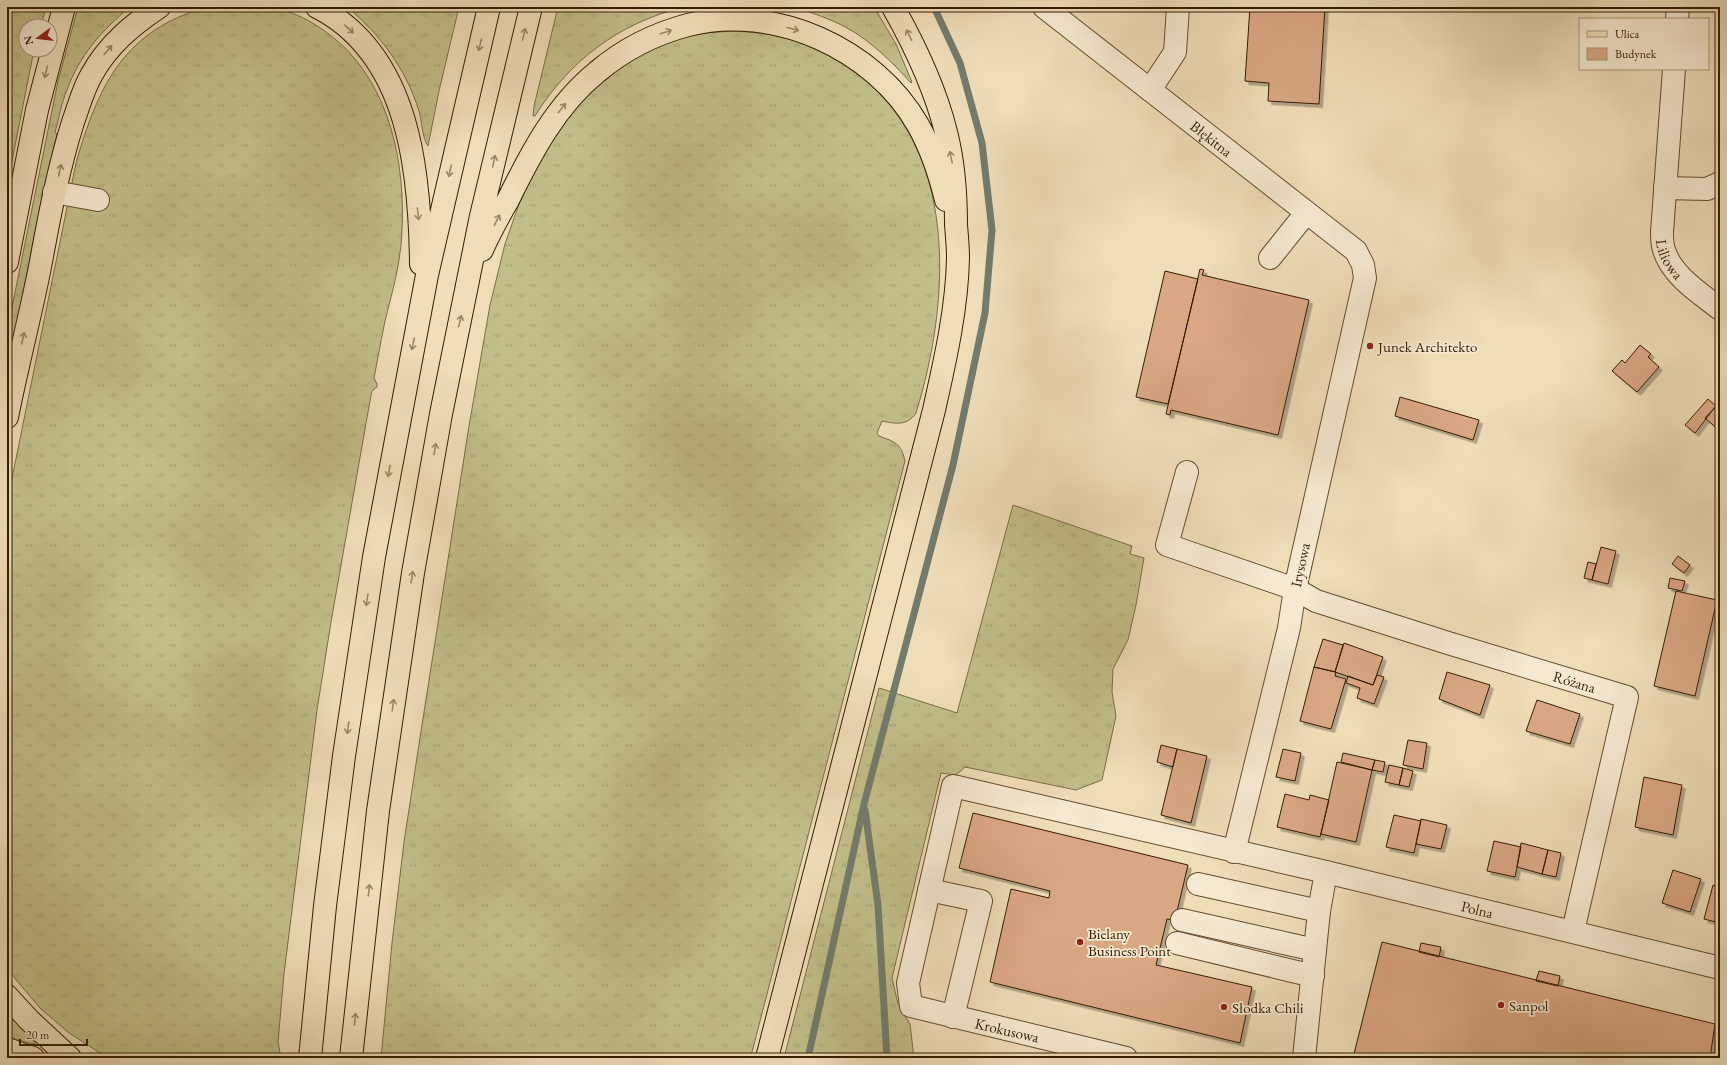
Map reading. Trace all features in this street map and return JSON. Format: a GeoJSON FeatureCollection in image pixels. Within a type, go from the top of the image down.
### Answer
{"type":"FeatureCollection","features":[{"type":"Feature","properties":{"kind":"main road"},"geometry":{"type":"LineString","coordinates":[[7,262],[37,110],[64,7]]}},
{"type":"Feature","properties":{"kind":"main road"},"geometry":{"type":"LineString","coordinates":[[7,417],[54,192],[67,142],[82,96],[91,75],[103,56],[134,23],[159,7]]}},
{"type":"Feature","properties":{"kind":"main road"},"geometry":{"type":"LineString","coordinates":[[317,7],[341,22],[361,41],[376,59],[391,83],[399,102],[411,148],[413,163],[420,234],[421,306]]}},
{"type":"Feature","properties":{"kind":"main road"},"geometry":{"type":"LineString","coordinates":[[310,1058],[329,876],[354,684],[378,530],[421,306],[446,188],[489,7]]}},
{"type":"Feature","properties":{"kind":"main road"},"geometry":{"type":"LineString","coordinates":[[351,1058],[378,811],[400,651],[441,414],[481,216],[531,7]]}},
{"type":"Feature","properties":{"kind":"main road"},"geometry":{"type":"LineString","coordinates":[[767,1058],[934,410],[949,340],[954,300],[958,259],[956,238],[956,186],[946,132],[929,80],[908,33],[893,7]]}},
{"type":"Feature","properties":{"kind":"main road"},"geometry":{"type":"LineString","coordinates":[[466,295],[483,248],[524,167],[544,133],[572,96],[597,72],[627,50],[641,42],[689,25],[709,22],[741,20],[792,28],[826,41],[865,65],[886,84],[904,105],[918,126],[938,170],[956,238]]}},
{"type":"Feature","properties":{"kind":"main road"},"geometry":{"type":"LineString","coordinates":[[7,996],[29,1020],[70,1058]]}},
{"type":"Feature","properties":{"kind":"main road"},"geometry":{"type":"LineString","coordinates":[[7,1049],[33,1058]]}},
{"type":"Feature","properties":{"kind":"street","name":"Błękitna"},"geometry":{"type":"LineString","coordinates":[[1044,7],[1356,251],[1363,265],[1365,278]]}},
{"type":"Feature","properties":{"kind":"street"},"geometry":{"type":"LineString","coordinates":[[1150,90],[1175,52],[1178,7]]}},
{"type":"Feature","properties":{"kind":"street"},"geometry":{"type":"LineString","coordinates":[[1677,18],[1678,7]]}},
{"type":"Feature","properties":{"kind":"street","name":"Liliowa"},"geometry":{"type":"LineString","coordinates":[[1674,70],[1662,232],[1664,250],[1671,266],[1720,309]]}},
{"type":"Feature","properties":{"kind":"street"},"geometry":{"type":"LineString","coordinates":[[1665,188],[1707,189],[1720,183]]}},
{"type":"Feature","properties":{"kind":"street"},"geometry":{"type":"LineString","coordinates":[[54,192],[98,200]]}},
{"type":"Feature","properties":{"kind":"street"},"geometry":{"type":"LineString","coordinates":[[1270,258],[1306,213]]}},
{"type":"Feature","properties":{"kind":"street","name":"Irysowa"},"geometry":{"type":"LineString","coordinates":[[1234,852],[1289,628],[1295,589],[1365,278]]}},
{"type":"Feature","properties":{"kind":"street"},"geometry":{"type":"LineString","coordinates":[[1187,472],[1166,545],[1295,589]]}},
{"type":"Feature","properties":{"kind":"street","name":"Różana"},"geometry":{"type":"LineString","coordinates":[[1295,589],[1323,603],[1448,643],[1627,697],[1573,931]]}},
{"type":"Feature","properties":{"kind":"street","name":"Polna"},"geometry":{"type":"LineString","coordinates":[[929,890],[953,786],[1326,872],[1720,968]]}},
{"type":"Feature","properties":{"kind":"street"},"geometry":{"type":"LineString","coordinates":[[1304,1058],[1319,911],[1326,872]]}},
{"type":"Feature","properties":{"kind":"street"},"geometry":{"type":"LineString","coordinates":[[1198,884],[1319,911]]}},
{"type":"Feature","properties":{"kind":"street"},"geometry":{"type":"LineString","coordinates":[[929,890],[981,901],[953,1017]]}},
{"type":"Feature","properties":{"kind":"street","name":"Krokusowa"},"geometry":{"type":"LineString","coordinates":[[929,890],[908,983],[911,1006],[1126,1058]]}},
{"type":"Feature","properties":{"kind":"street"},"geometry":{"type":"LineString","coordinates":[[1182,920],[1315,950]]}},
{"type":"Feature","properties":{"kind":"street"},"geometry":{"type":"LineString","coordinates":[[1177,943],[1313,976]]}},
{"type":"Feature","properties":{"kind":"green space"},"geometry":{"type":"Polygon","coordinates":[[[262,6],[281,9],[301,17],[321,28],[346,49],[363,69],[376,91],[387,115],[394,140],[402,193],[401,245],[397,273],[385,320],[374,378],[377,387],[372,391],[371,395],[317,710],[284,974],[278,1042],[281,1058],[108,1058],[69,1033],[40,1008],[7,969],[7,503],[76,163],[94,109],[105,86],[119,65],[135,46],[155,30],[178,17],[207,7],[262,6]]]}},
{"type":"Feature","properties":{"kind":"green space"},"geometry":{"type":"Polygon","coordinates":[[[7,7],[46,7],[43,18],[18,18],[18,58],[32,58],[7,186],[7,7]]]}},
{"type":"Feature","properties":{"kind":"green space"},"geometry":{"type":"Polygon","coordinates":[[[78,7],[130,7],[92,44],[78,66],[65,95],[55,132],[57,134],[7,371],[7,332],[58,81],[78,7]]]}},
{"type":"Feature","properties":{"kind":"green space"},"geometry":{"type":"Polygon","coordinates":[[[347,7],[459,7],[439,91],[428,146],[424,139],[419,111],[414,96],[399,67],[381,41],[359,17],[347,7]]]}},
{"type":"Feature","properties":{"kind":"green space"},"geometry":{"type":"Polygon","coordinates":[[[558,7],[683,7],[659,14],[637,23],[598,47],[580,61],[549,96],[535,116],[533,116],[534,106],[558,7]]]}},
{"type":"Feature","properties":{"kind":"green space"},"geometry":{"type":"Polygon","coordinates":[[[795,7],[874,7],[896,44],[912,82],[911,83],[881,53],[856,33],[821,16],[795,7]]]}},
{"type":"Feature","properties":{"kind":"green space"},"geometry":{"type":"Polygon","coordinates":[[[734,31],[762,33],[789,38],[817,49],[852,70],[887,102],[912,140],[929,182],[938,228],[940,275],[936,322],[928,369],[916,413],[909,420],[901,423],[882,421],[877,433],[879,436],[896,444],[902,450],[905,461],[750,1058],[381,1058],[392,943],[404,842],[469,426],[490,305],[505,244],[519,204],[537,167],[551,142],[584,95],[631,58],[676,39],[703,33],[734,31]]]}},
{"type":"Feature","properties":{"kind":"green space"},"geometry":{"type":"Polygon","coordinates":[[[1013,505],[1132,546],[1130,554],[1144,558],[1128,640],[1113,669],[1112,692],[1116,716],[1102,780],[1076,790],[965,767],[956,775],[941,773],[892,978],[898,1004],[910,1024],[914,1058],[784,1058],[879,688],[957,713],[1013,505]]]}},
{"type":"Feature","properties":{"kind":"green space"},"geometry":{"type":"Polygon","coordinates":[[[7,1010],[35,1040],[35,1043],[31,1044],[7,1036],[7,1010]]]}},
{"type":"Feature","properties":{"kind":"building"},"geometry":{"type":"Polygon","coordinates":[[[1250,7],[1325,7],[1319,104],[1268,101],[1269,83],[1245,81],[1250,7]]]}},
{"type":"Feature","properties":{"kind":"building"},"geometry":{"type":"Polygon","coordinates":[[[1200,269],[1204,270],[1202,275],[1309,300],[1278,435],[1171,410],[1170,415],[1166,414],[1200,269]]]}},
{"type":"Feature","properties":{"kind":"building"},"geometry":{"type":"Polygon","coordinates":[[[1165,271],[1198,279],[1168,404],[1136,397],[1165,271]]]}},
{"type":"Feature","properties":{"kind":"building"},"geometry":{"type":"Polygon","coordinates":[[[1640,345],[1651,354],[1648,357],[1659,367],[1637,392],[1612,371],[1622,360],[1625,363],[1640,345]]]}},
{"type":"Feature","properties":{"kind":"building"},"geometry":{"type":"Polygon","coordinates":[[[1400,397],[1479,420],[1473,440],[1395,416],[1400,397]]]}},
{"type":"Feature","properties":{"kind":"building"},"geometry":{"type":"Polygon","coordinates":[[[1708,399],[1716,406],[1695,433],[1685,425],[1708,399]]]}},
{"type":"Feature","properties":{"kind":"building"},"geometry":{"type":"Polygon","coordinates":[[[1720,402],[1720,431],[1705,418],[1720,402]]]}},
{"type":"Feature","properties":{"kind":"building"},"geometry":{"type":"Polygon","coordinates":[[[1601,547],[1616,551],[1608,584],[1592,580],[1601,547]]]}},
{"type":"Feature","properties":{"kind":"building"},"geometry":{"type":"Polygon","coordinates":[[[1678,556],[1690,565],[1684,573],[1672,564],[1678,556]]]}},
{"type":"Feature","properties":{"kind":"building"},"geometry":{"type":"Polygon","coordinates":[[[1588,562],[1596,564],[1592,580],[1584,578],[1588,562]]]}},
{"type":"Feature","properties":{"kind":"building"},"geometry":{"type":"Polygon","coordinates":[[[1670,578],[1685,581],[1682,591],[1668,588],[1670,578]]]}},
{"type":"Feature","properties":{"kind":"building"},"geometry":{"type":"Polygon","coordinates":[[[1676,591],[1717,600],[1695,696],[1654,686],[1676,591]]]}},
{"type":"Feature","properties":{"kind":"building"},"geometry":{"type":"Polygon","coordinates":[[[1323,639],[1343,645],[1335,672],[1314,667],[1323,639]]]}},
{"type":"Feature","properties":{"kind":"building"},"geometry":{"type":"Polygon","coordinates":[[[1344,643],[1383,657],[1373,685],[1335,672],[1344,643]]]}},
{"type":"Feature","properties":{"kind":"building"},"geometry":{"type":"Polygon","coordinates":[[[1314,667],[1336,672],[1335,676],[1346,679],[1331,729],[1300,721],[1314,667]]]}},
{"type":"Feature","properties":{"kind":"building"},"geometry":{"type":"Polygon","coordinates":[[[1447,672],[1490,685],[1480,715],[1439,699],[1447,672]]]}},
{"type":"Feature","properties":{"kind":"building"},"geometry":{"type":"Polygon","coordinates":[[[1377,675],[1384,677],[1374,704],[1357,698],[1360,688],[1346,683],[1348,676],[1373,685],[1377,675]]]}},
{"type":"Feature","properties":{"kind":"building"},"geometry":{"type":"Polygon","coordinates":[[[1537,700],[1580,714],[1570,744],[1526,731],[1537,700]]]}},
{"type":"Feature","properties":{"kind":"building"},"geometry":{"type":"Polygon","coordinates":[[[1408,740],[1427,743],[1423,769],[1403,765],[1408,740]]]}},
{"type":"Feature","properties":{"kind":"building"},"geometry":{"type":"Polygon","coordinates":[[[1161,745],[1177,749],[1173,767],[1157,762],[1161,745]]]}},
{"type":"Feature","properties":{"kind":"building"},"geometry":{"type":"Polygon","coordinates":[[[1177,749],[1207,756],[1191,823],[1161,815],[1177,749]]]}},
{"type":"Feature","properties":{"kind":"building"},"geometry":{"type":"Polygon","coordinates":[[[1283,749],[1301,753],[1295,781],[1276,777],[1283,749]]]}},
{"type":"Feature","properties":{"kind":"building"},"geometry":{"type":"Polygon","coordinates":[[[1343,753],[1375,760],[1372,770],[1341,762],[1343,753]]]}},
{"type":"Feature","properties":{"kind":"building"},"geometry":{"type":"Polygon","coordinates":[[[1375,760],[1385,762],[1383,772],[1372,770],[1375,760]]]}},
{"type":"Feature","properties":{"kind":"building"},"geometry":{"type":"Polygon","coordinates":[[[1337,762],[1372,770],[1356,842],[1321,834],[1337,762]]]}},
{"type":"Feature","properties":{"kind":"building"},"geometry":{"type":"Polygon","coordinates":[[[1389,765],[1403,768],[1399,785],[1385,782],[1389,765]]]}},
{"type":"Feature","properties":{"kind":"building"},"geometry":{"type":"Polygon","coordinates":[[[1403,768],[1413,771],[1409,787],[1399,785],[1403,768]]]}},
{"type":"Feature","properties":{"kind":"building"},"geometry":{"type":"Polygon","coordinates":[[[1644,777],[1682,785],[1673,835],[1635,827],[1644,777]]]}},
{"type":"Feature","properties":{"kind":"building"},"geometry":{"type":"Polygon","coordinates":[[[1285,794],[1309,800],[1310,795],[1329,800],[1320,837],[1277,827],[1285,794]]]}},
{"type":"Feature","properties":{"kind":"building","name":"Bielany Business Point"},"geometry":{"type":"Polygon","coordinates":[[[973,813],[1188,865],[1175,920],[1167,919],[1156,965],[1252,987],[1240,1043],[990,982],[1011,889],[1049,898],[1050,891],[959,868],[973,813]]]}},
{"type":"Feature","properties":{"kind":"building"},"geometry":{"type":"Polygon","coordinates":[[[1394,815],[1421,821],[1414,853],[1386,847],[1394,815]]]}},
{"type":"Feature","properties":{"kind":"building"},"geometry":{"type":"Polygon","coordinates":[[[1421,819],[1447,825],[1441,849],[1416,844],[1421,819]]]}},
{"type":"Feature","properties":{"kind":"building"},"geometry":{"type":"Polygon","coordinates":[[[1494,841],[1521,847],[1515,877],[1487,871],[1494,841]]]}},
{"type":"Feature","properties":{"kind":"building"},"geometry":{"type":"Polygon","coordinates":[[[1521,843],[1548,850],[1542,874],[1517,867],[1521,843]]]}},
{"type":"Feature","properties":{"kind":"building"},"geometry":{"type":"Polygon","coordinates":[[[1548,850],[1561,853],[1556,877],[1542,874],[1548,850]]]}},
{"type":"Feature","properties":{"kind":"building"},"geometry":{"type":"Polygon","coordinates":[[[1673,870],[1701,879],[1690,912],[1662,903],[1673,870]]]}},
{"type":"Feature","properties":{"kind":"building"},"geometry":{"type":"Polygon","coordinates":[[[1713,885],[1720,887],[1720,923],[1704,919],[1713,885]]]}},
{"type":"Feature","properties":{"kind":"building","name":"Sanpol"},"geometry":{"type":"Polygon","coordinates":[[[1382,942],[1715,1024],[1710,1058],[1353,1058],[1382,942]]]}},
{"type":"Feature","properties":{"kind":"building"},"geometry":{"type":"Polygon","coordinates":[[[1421,943],[1441,947],[1439,957],[1419,952],[1421,943]]]}},
{"type":"Feature","properties":{"kind":"building"},"geometry":{"type":"Polygon","coordinates":[[[1539,971],[1560,976],[1558,986],[1536,981],[1539,971]]]}},
{"type":"Feature","properties":{"kind":"waterway"},"geometry":{"type":"LineString","coordinates":[[808,1058],[864,804],[953,465],[985,313],[992,230],[982,143],[960,63],[934,7]]}},
{"type":"Feature","properties":{"kind":"waterway"},"geometry":{"type":"LineString","coordinates":[[865,810],[878,905],[887,1058]]}},
{"type":"Feature","properties":{"kind":"place","name":"Junek Architekto"},"geometry":{"type":"Point","coordinates":[1370,346]}},
{"type":"Feature","properties":{"kind":"place","name":"Bielany Business Point"},"geometry":{"type":"Point","coordinates":[1080,942]}},
{"type":"Feature","properties":{"kind":"place","name":"Sanpol"},"geometry":{"type":"Point","coordinates":[1501,1005]}},
{"type":"Feature","properties":{"kind":"place","name":"Słodka Chili"},"geometry":{"type":"Point","coordinates":[1224,1007]}}]}
